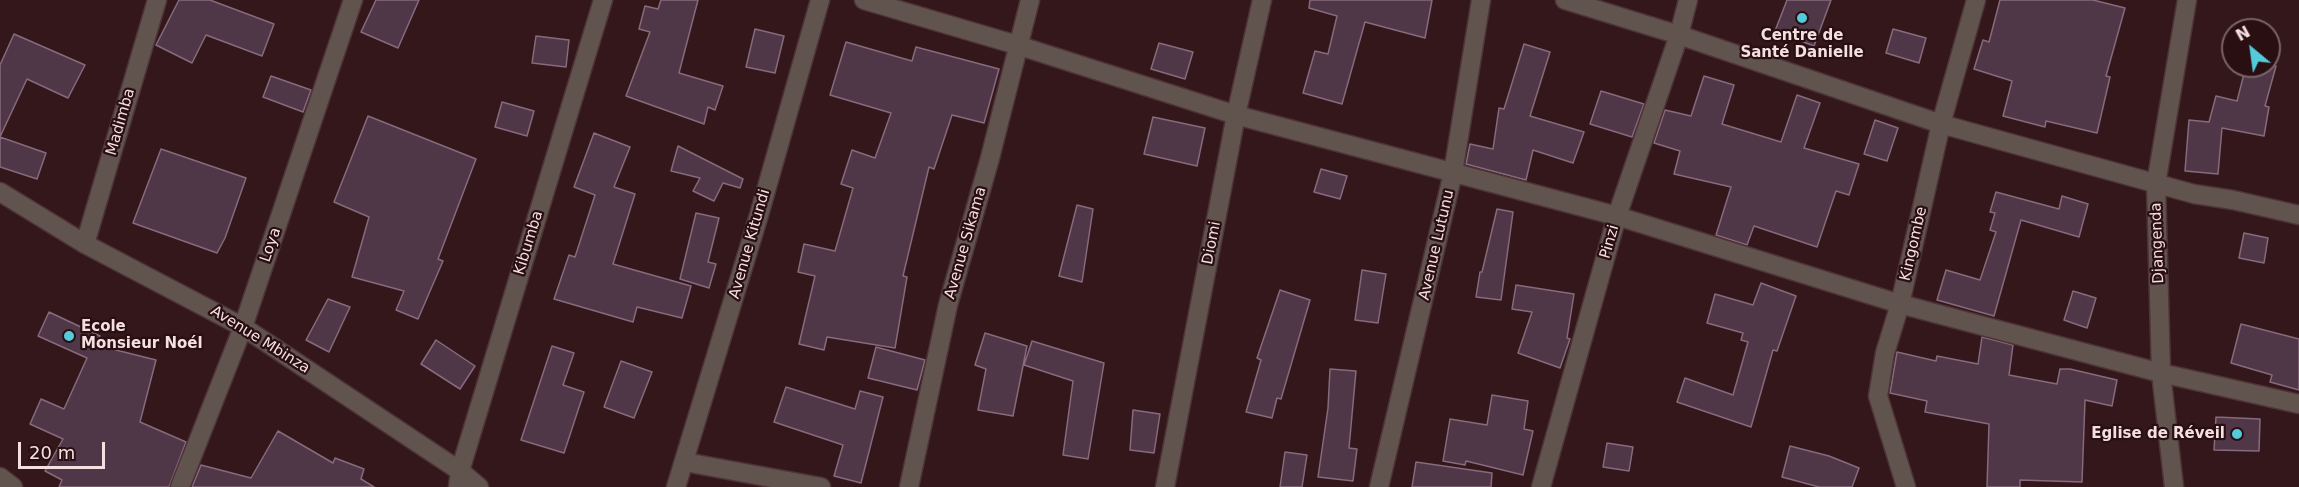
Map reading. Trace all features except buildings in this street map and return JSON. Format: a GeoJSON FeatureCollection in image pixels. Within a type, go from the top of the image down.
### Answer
{"type":"FeatureCollection","features":[{"type":"Feature","properties":{"kind":"street","name":"Madimba"},"geometry":{"type":"LineString","coordinates":[[85,244],[157,0]]}},
{"type":"Feature","properties":{"kind":"street","name":"Loya"},"geometry":{"type":"LineString","coordinates":[[180,487],[243,327],[353,0]]}},
{"type":"Feature","properties":{"kind":"street","name":"Kibumba"},"geometry":{"type":"LineString","coordinates":[[459,479],[603,0]]}},
{"type":"Feature","properties":{"kind":"street","name":"Avenue Kitundi"},"geometry":{"type":"LineString","coordinates":[[676,487],[820,0]]}},
{"type":"Feature","properties":{"kind":"street"},"geometry":{"type":"LineString","coordinates":[[864,0],[1017,45],[1236,115],[1617,216],[1900,304],[2161,373],[2299,404]]}},
{"type":"Feature","properties":{"kind":"street","name":"Avenue Sikama"},"geometry":{"type":"LineString","coordinates":[[909,487],[948,305],[990,158],[1030,0]]}},
{"type":"Feature","properties":{"kind":"street","name":"Diomi"},"geometry":{"type":"LineString","coordinates":[[1165,487],[1236,115],[1262,0]]}},
{"type":"Feature","properties":{"kind":"street","name":"Avenue Lutunu"},"geometry":{"type":"LineString","coordinates":[[1379,487],[1454,173],[1481,0]]}},
{"type":"Feature","properties":{"kind":"street"},"geometry":{"type":"LineString","coordinates":[[1565,0],[1679,35],[1941,124],[2194,194],[2299,215]]}},
{"type":"Feature","properties":{"kind":"street","name":"Pinzi"},"geometry":{"type":"LineString","coordinates":[[1541,487],[1617,216],[1679,35],[1688,0]]}},
{"type":"Feature","properties":{"kind":"street","name":"Kingombe"},"geometry":{"type":"LineString","coordinates":[[1906,487],[1878,396],[1885,353],[1900,304],[1941,124],[1976,0]]}},
{"type":"Feature","properties":{"kind":"street","name":"Djangenda"},"geometry":{"type":"LineString","coordinates":[[2174,487],[2161,373],[2156,184],[2187,0]]}},
{"type":"Feature","properties":{"kind":"street","name":"Avenue Mbinza"},"geometry":{"type":"LineString","coordinates":[[0,192],[85,244],[243,327],[459,479],[479,487]]}},
{"type":"Feature","properties":{"kind":"street"},"geometry":{"type":"LineString","coordinates":[[685,462],[821,487]]}},
{"type":"Feature","properties":{"kind":"street"},"geometry":{"type":"LineString","coordinates":[[0,477],[13,487]]}},
{"type":"Feature","properties":{"kind":"place","name":"Centre de Santé Danielle"},"geometry":{"type":"Point","coordinates":[1802,18]}},
{"type":"Feature","properties":{"kind":"place","name":"Ecole Monsieur Noél"},"geometry":{"type":"Point","coordinates":[69,336]}},
{"type":"Feature","properties":{"kind":"place","name":"Eglise de Réveil"},"geometry":{"type":"Point","coordinates":[2237,434]}}]}
